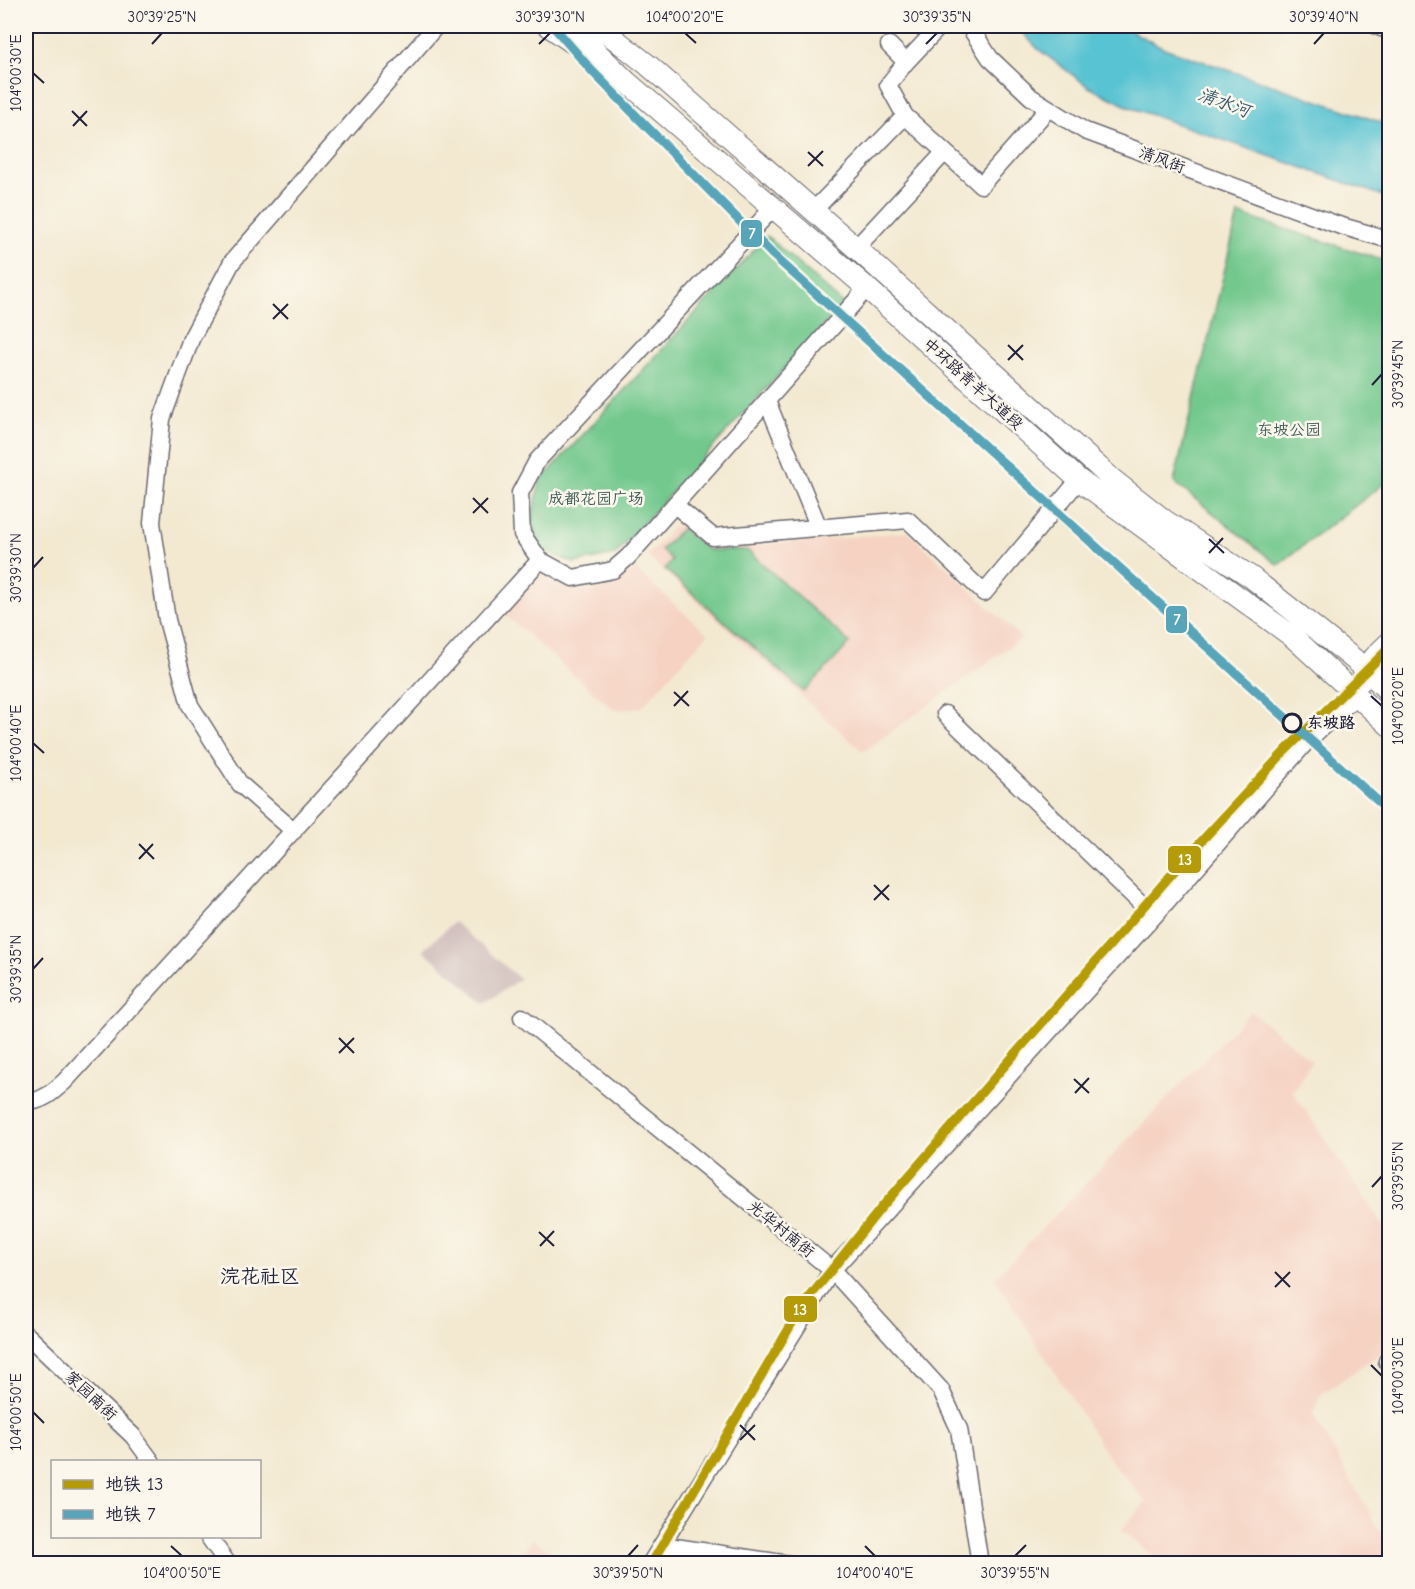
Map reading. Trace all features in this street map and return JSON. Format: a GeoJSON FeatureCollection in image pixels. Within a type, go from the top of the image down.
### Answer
{"type":"FeatureCollection","features":[{"type":"Feature","properties":{"kind":"main road"},"geometry":{"type":"LineString","coordinates":[[549,26],[627,82]]}},
{"type":"Feature","properties":{"kind":"main road","name":"中环路青羊大道段"},"geometry":{"type":"LineString","coordinates":[[570,26],[627,82],[867,288],[1079,480],[1293,637],[1389,726]]}},
{"type":"Feature","properties":{"kind":"main road","name":"中环路青羊大道段"},"geometry":{"type":"LineString","coordinates":[[598,26],[648,65],[856,248],[1113,480],[1164,520],[1251,577],[1387,686]]}},
{"type":"Feature","properties":{"kind":"main road"},"geometry":{"type":"LineString","coordinates":[[611,26],[648,65]]}},
{"type":"Feature","properties":{"kind":"main road"},"geometry":{"type":"LineString","coordinates":[[1357,695],[1365,668],[1389,642]]}},
{"type":"Feature","properties":{"kind":"main road"},"geometry":{"type":"LineString","coordinates":[[1357,695],[1387,686]]}},
{"type":"Feature","properties":{"kind":"street"},"geometry":{"type":"LineString","coordinates":[[294,831],[240,784],[190,705],[167,620],[152,523],[162,419],[191,339],[232,262],[436,26]]}},
{"type":"Feature","properties":{"kind":"street"},"geometry":{"type":"LineString","coordinates":[[940,26],[888,85],[905,116],[981,185],[1048,109]]}},
{"type":"Feature","properties":{"kind":"street","name":"清风街"},"geometry":{"type":"LineString","coordinates":[[969,26],[990,58],[1032,98],[1084,131],[1338,225],[1389,240]]}},
{"type":"Feature","properties":{"kind":"street"},"geometry":{"type":"LineString","coordinates":[[1376,26],[1389,31]]}},
{"type":"Feature","properties":{"kind":"street"},"geometry":{"type":"LineString","coordinates":[[1388,26],[1389,31]]}},
{"type":"Feature","properties":{"kind":"street"},"geometry":{"type":"LineString","coordinates":[[889,45],[906,62]]}},
{"type":"Feature","properties":{"kind":"street"},"geometry":{"type":"LineString","coordinates":[[813,211],[905,116]]}},
{"type":"Feature","properties":{"kind":"street"},"geometry":{"type":"LineString","coordinates":[[856,248],[944,153]]}},
{"type":"Feature","properties":{"kind":"street"},"geometry":{"type":"LineString","coordinates":[[773,208],[537,461],[520,493],[522,534],[540,560],[573,578],[613,570],[628,557],[675,505],[867,288]]}},
{"type":"Feature","properties":{"kind":"street"},"geometry":{"type":"LineString","coordinates":[[767,401],[819,528]]}},
{"type":"Feature","properties":{"kind":"street"},"geometry":{"type":"LineString","coordinates":[[675,505],[713,537],[908,520],[984,593],[1079,480]]}},
{"type":"Feature","properties":{"kind":"street"},"geometry":{"type":"LineString","coordinates":[[26,1102],[35,1102],[51,1094],[65,1081],[540,560]]}},
{"type":"Feature","properties":{"kind":"street"},"geometry":{"type":"LineString","coordinates":[[650,1563],[832,1270],[1154,916],[1308,740],[1357,695]]}},
{"type":"Feature","properties":{"kind":"street"},"geometry":{"type":"LineString","coordinates":[[945,714],[1154,916]]}},
{"type":"Feature","properties":{"kind":"street","name":"光华村南街"},"geometry":{"type":"LineString","coordinates":[[522,1017],[832,1270],[940,1390],[959,1429],[980,1563]]}},
{"type":"Feature","properties":{"kind":"street","name":"家园南街"},"geometry":{"type":"LineString","coordinates":[[26,1334],[134,1436],[151,1460]]}},
{"type":"Feature","properties":{"kind":"street"},"geometry":{"type":"LineString","coordinates":[[209,1538],[228,1563]]}},
{"type":"Feature","properties":{"kind":"street"},"geometry":{"type":"LineString","coordinates":[[662,1545],[789,1563]]}},
{"type":"Feature","properties":{"kind":"shaded area"},"geometry":{"type":"Polygon","coordinates":[[[679,521],[712,549],[908,532],[1022,638],[863,752],[647,556],[679,521]]]}},
{"type":"Feature","properties":{"kind":"shaded area"},"geometry":{"type":"Polygon","coordinates":[[[635,569],[708,634],[641,708],[614,710],[504,614],[543,571],[573,587],[592,591],[617,581],[635,569]]]}},
{"type":"Feature","properties":{"kind":"shaded area"},"geometry":{"type":"Polygon","coordinates":[[[454,922],[520,979],[485,1003],[423,950],[454,922]]]}},
{"type":"Feature","properties":{"kind":"shaded area"},"geometry":{"type":"Polygon","coordinates":[[[1251,1011],[1312,1061],[1293,1092],[1389,1234],[1389,1348],[1320,1395],[1313,1414],[1389,1547],[1389,1563],[1162,1563],[1121,1530],[1146,1502],[1111,1461],[995,1278],[1251,1011]]]}},
{"type":"Feature","properties":{"kind":"shaded area"},"geometry":{"type":"Polygon","coordinates":[[[532,1539],[568,1563],[517,1563],[532,1539]]]}},
{"type":"Feature","properties":{"kind":"green space","name":"东坡公园"},"geometry":{"type":"Polygon","coordinates":[[[1238,214],[1389,262],[1389,480],[1278,565],[1174,482],[1238,214]]]}},
{"type":"Feature","properties":{"kind":"green space","name":"成都花园广场"},"geometry":{"type":"Polygon","coordinates":[[[767,236],[843,304],[615,555],[574,563],[541,549],[531,524],[540,481],[767,236]]]}},
{"type":"Feature","properties":{"kind":"green space"},"geometry":{"type":"Polygon","coordinates":[[[682,528],[708,550],[747,550],[850,643],[804,692],[665,569],[672,560],[661,550],[682,528]]]}},
{"type":"Feature","properties":{"kind":"water","name":"清水河"},"geometry":{"type":"Polygon","coordinates":[[[1016,26],[1121,26],[1164,48],[1389,125],[1389,198],[1129,107],[1089,87],[1038,49],[1016,26]]]}},
{"type":"Feature","properties":{"kind":"metro line","name":"7"},"geometry":{"type":"LineString","coordinates":[[553,26],[592,71],[773,255],[1390,812]]}},
{"type":"Feature","properties":{"kind":"metro line","name":"13"},"geometry":{"type":"LineString","coordinates":[[651,1564],[801,1308],[881,1208],[1184,860],[1285,751],[1390,647]]}},
{"type":"Feature","properties":{"kind":"place","name":"东坡路"},"geometry":{"type":"Point","coordinates":[1292,723]}},
{"type":"Feature","properties":{"kind":"district","name":"浣花社区"},"geometry":{"type":"Point","coordinates":[260,1276]}}]}
